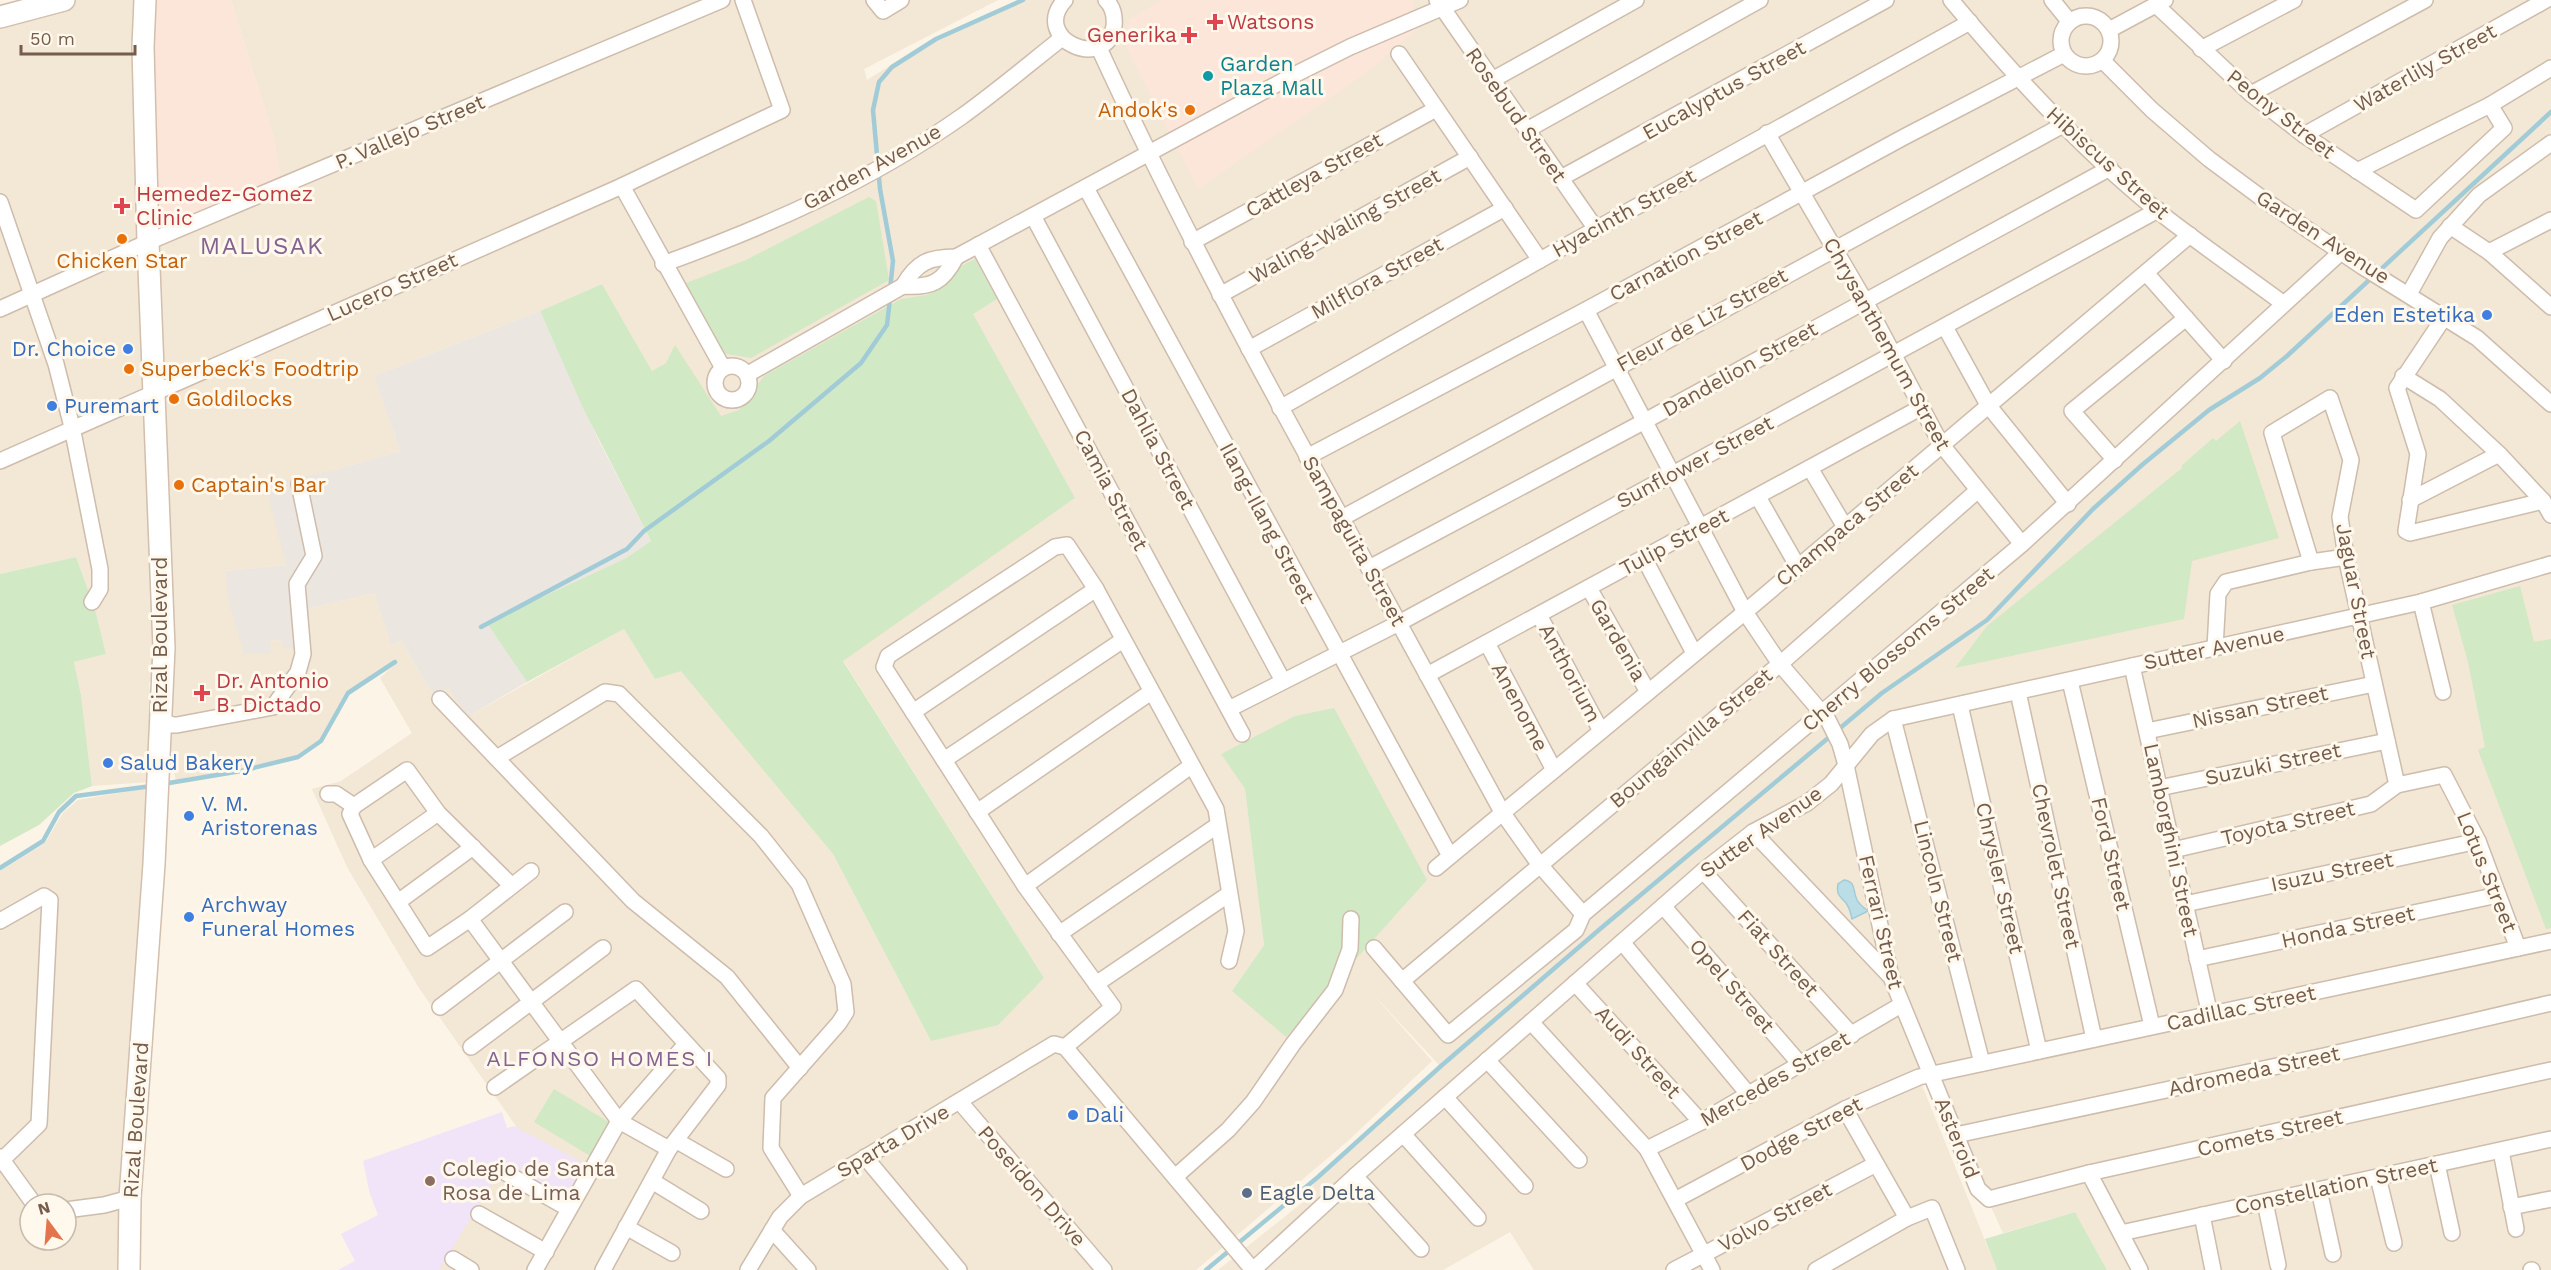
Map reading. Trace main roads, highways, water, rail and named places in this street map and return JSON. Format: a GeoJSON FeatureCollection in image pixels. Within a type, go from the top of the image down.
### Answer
{"type":"FeatureCollection","features":[{"type":"Feature","properties":{"kind":"main road"},"geometry":{"type":"LineString","coordinates":[[0,17],[64,0]]}},
{"type":"Feature","properties":{"kind":"main road","name":"Rizal Boulevard"},"geometry":{"type":"LineString","coordinates":[[129,1270],[130,1198],[154,864],[164,648],[148,242],[143,47],[145,0]]}},
{"type":"Feature","properties":{"kind":"water"},"geometry":{"type":"Polygon","coordinates":[[[1844,880],[1853,885],[1857,900],[1868,911],[1852,919],[1848,906],[1838,891],[1838,884],[1844,880]]]}},
{"type":"Feature","properties":{"kind":"waterway"},"geometry":{"type":"LineString","coordinates":[[890,290],[893,261],[880,189],[873,110],[879,82],[892,67],[936,39],[1023,0]]}},
{"type":"Feature","properties":{"kind":"waterway"},"geometry":{"type":"LineString","coordinates":[[1206,1270],[1318,1177],[1441,1066],[1600,929],[1882,693],[1987,620],[2093,509],[2209,410],[2260,378],[2287,356],[2551,112]]}},
{"type":"Feature","properties":{"kind":"waterway"},"geometry":{"type":"LineString","coordinates":[[481,627],[627,549],[644,531],[769,441],[861,363],[887,325],[890,299]]}},
{"type":"Feature","properties":{"kind":"waterway"},"geometry":{"type":"LineString","coordinates":[[163,784],[241,771],[298,757],[321,741],[348,693],[395,662]]}},
{"type":"Feature","properties":{"kind":"waterway"},"geometry":{"type":"LineString","coordinates":[[0,868],[43,841],[59,812],[76,796],[152,786]]}},
{"type":"Feature","properties":{"kind":"place","name":"Watsons"},"geometry":{"type":"Point","coordinates":[1215,22]}},
{"type":"Feature","properties":{"kind":"place","name":"Generika"},"geometry":{"type":"Point","coordinates":[1189,35]}},
{"type":"Feature","properties":{"kind":"place","name":"Garden Plaza Mall"},"geometry":{"type":"Point","coordinates":[1208,76]}},
{"type":"Feature","properties":{"kind":"place","name":"Andok's"},"geometry":{"type":"Point","coordinates":[1190,110]}},
{"type":"Feature","properties":{"kind":"place","name":"Hemedez-Gomez Clinic"},"geometry":{"type":"Point","coordinates":[122,206]}},
{"type":"Feature","properties":{"kind":"place","name":"Chicken Star"},"geometry":{"type":"Point","coordinates":[122,239]}},
{"type":"Feature","properties":{"kind":"place","name":"Eden Estetika"},"geometry":{"type":"Point","coordinates":[2487,315]}},
{"type":"Feature","properties":{"kind":"place","name":"Dr. Choice"},"geometry":{"type":"Point","coordinates":[128,349]}},
{"type":"Feature","properties":{"kind":"place","name":"Superbeck's Foodtrip"},"geometry":{"type":"Point","coordinates":[129,369]}},
{"type":"Feature","properties":{"kind":"place","name":"Goldilocks"},"geometry":{"type":"Point","coordinates":[174,399]}},
{"type":"Feature","properties":{"kind":"place","name":"Puremart"},"geometry":{"type":"Point","coordinates":[52,406]}},
{"type":"Feature","properties":{"kind":"place","name":"Captain's Bar"},"geometry":{"type":"Point","coordinates":[179,485]}},
{"type":"Feature","properties":{"kind":"place","name":"Dr. Antonio B. Dictado"},"geometry":{"type":"Point","coordinates":[202,693]}},
{"type":"Feature","properties":{"kind":"place","name":"Salud Bakery"},"geometry":{"type":"Point","coordinates":[108,763]}},
{"type":"Feature","properties":{"kind":"place","name":"V. M. Aristorenas"},"geometry":{"type":"Point","coordinates":[189,816]}},
{"type":"Feature","properties":{"kind":"place","name":"Archway Funeral Homes"},"geometry":{"type":"Point","coordinates":[189,917]}},
{"type":"Feature","properties":{"kind":"place","name":"Dali"},"geometry":{"type":"Point","coordinates":[1073,1115]}},
{"type":"Feature","properties":{"kind":"place","name":"Colegio de Santa Rosa de Lima"},"geometry":{"type":"Point","coordinates":[430,1181]}},
{"type":"Feature","properties":{"kind":"place","name":"Eagle Delta"},"geometry":{"type":"Point","coordinates":[1247,1193]}},
{"type":"Feature","properties":{"kind":"district","name":"MALUSAK"},"geometry":{"type":"Point","coordinates":[262,246]}},
{"type":"Feature","properties":{"kind":"district","name":"ALFONSO HOMES I"},"geometry":{"type":"Point","coordinates":[600,1058]}}]}
